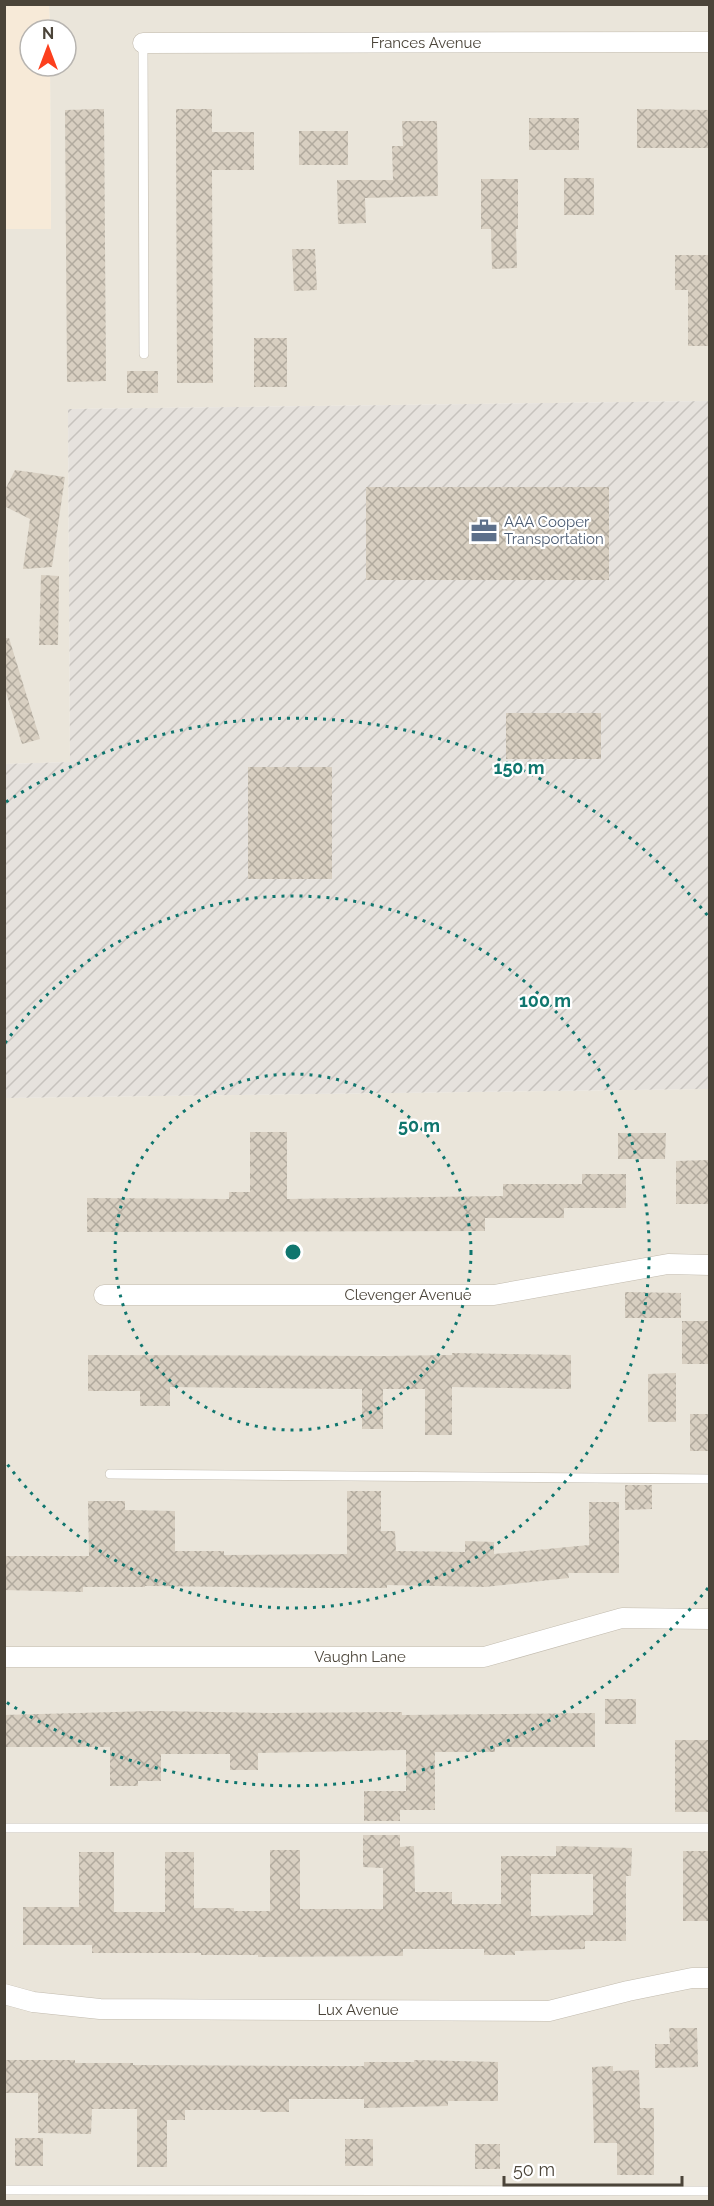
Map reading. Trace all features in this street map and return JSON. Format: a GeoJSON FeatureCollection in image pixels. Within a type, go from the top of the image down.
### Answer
{"type":"FeatureCollection","features":[{"type":"Feature","properties":{"kind":"street","name":"Frances Avenue"},"geometry":{"type":"LineString","coordinates":[[143,43],[710,42]]}},
{"type":"Feature","properties":{"kind":"street","name":"Clevenger Avenue"},"geometry":{"type":"LineString","coordinates":[[104,1295],[494,1295],[668,1263],[710,1265]]}},
{"type":"Feature","properties":{"kind":"street","name":"Vaughn Lane"},"geometry":{"type":"LineString","coordinates":[[4,1657],[484,1657],[622,1618],[710,1619]]}},
{"type":"Feature","properties":{"kind":"street","name":"Lux Avenue"},"geometry":{"type":"LineString","coordinates":[[4,1994],[33,2002],[100,2009],[549,2012],[628,1991],[692,1978],[710,1978]]}},
{"type":"Feature","properties":{"kind":"lane"},"geometry":{"type":"LineString","coordinates":[[143,43],[144,354]]}},
{"type":"Feature","properties":{"kind":"lane"},"geometry":{"type":"LineString","coordinates":[[110,1474],[710,1479]]}},
{"type":"Feature","properties":{"kind":"lane"},"geometry":{"type":"LineString","coordinates":[[4,1828],[710,1828]]}},
{"type":"Feature","properties":{"kind":"lane"},"geometry":{"type":"LineString","coordinates":[[4,2190],[710,2191]]}},
{"type":"Feature","properties":{"kind":"shaded area"},"geometry":{"type":"Polygon","coordinates":[[[5,4],[49,5],[50,18],[18,18],[18,78],[50,78],[51,229],[5,229],[5,4]]]}},
{"type":"Feature","properties":{"kind":"shaded area"},"geometry":{"type":"Polygon","coordinates":[[[49,5],[709,5],[709,401],[68,409],[70,762],[5,764],[4,229],[51,229],[50,78],[78,78],[78,18],[50,18],[49,5]]]}},
{"type":"Feature","properties":{"kind":"shaded area"},"geometry":{"type":"Polygon","coordinates":[[[709,401],[709,1089],[5,1098],[4,764],[70,762],[68,409],[709,401]]]}},
{"type":"Feature","properties":{"kind":"shaded area"},"geometry":{"type":"Polygon","coordinates":[[[709,1089],[709,2201],[5,2201],[4,1098],[709,1089]]]}},
{"type":"Feature","properties":{"kind":"building"},"geometry":{"type":"Polygon","coordinates":[[[104,109],[106,381],[67,382],[65,110],[104,109]]]}},
{"type":"Feature","properties":{"kind":"building"},"geometry":{"type":"Polygon","coordinates":[[[176,109],[212,109],[212,132],[254,132],[254,170],[212,170],[213,383],[177,383],[176,109]]]}},
{"type":"Feature","properties":{"kind":"building"},"geometry":{"type":"Polygon","coordinates":[[[637,109],[710,110],[710,148],[637,148],[637,109]]]}},
{"type":"Feature","properties":{"kind":"building"},"geometry":{"type":"Polygon","coordinates":[[[529,118],[579,118],[579,150],[529,150],[529,118]]]}},
{"type":"Feature","properties":{"kind":"building"},"geometry":{"type":"Polygon","coordinates":[[[402,121],[437,121],[438,196],[365,198],[366,223],[338,224],[337,180],[393,180],[392,146],[403,146],[402,121]]]}},
{"type":"Feature","properties":{"kind":"building"},"geometry":{"type":"Polygon","coordinates":[[[299,131],[348,131],[348,165],[299,165],[299,131]]]}},
{"type":"Feature","properties":{"kind":"building"},"geometry":{"type":"Polygon","coordinates":[[[564,178],[594,178],[594,215],[564,215],[564,178]]]}},
{"type":"Feature","properties":{"kind":"building"},"geometry":{"type":"Polygon","coordinates":[[[481,179],[518,179],[517,268],[492,269],[491,229],[481,229],[481,179]]]}},
{"type":"Feature","properties":{"kind":"building"},"geometry":{"type":"Polygon","coordinates":[[[292,249],[315,249],[317,290],[294,291],[292,249]]]}},
{"type":"Feature","properties":{"kind":"building"},"geometry":{"type":"Polygon","coordinates":[[[675,255],[710,255],[710,346],[688,346],[688,290],[675,290],[675,255]]]}},
{"type":"Feature","properties":{"kind":"building"},"geometry":{"type":"Polygon","coordinates":[[[254,338],[287,338],[287,387],[254,387],[254,338]]]}},
{"type":"Feature","properties":{"kind":"building"},"geometry":{"type":"Polygon","coordinates":[[[127,371],[158,371],[158,393],[127,393],[127,371]]]}},
{"type":"Feature","properties":{"kind":"building"},"geometry":{"type":"Polygon","coordinates":[[[15,470],[65,477],[52,567],[23,569],[30,519],[4,506],[4,492],[15,470]]]}},
{"type":"Feature","properties":{"kind":"building"},"geometry":{"type":"Polygon","coordinates":[[[366,487],[609,487],[609,580],[366,580],[366,487]]]}},
{"type":"Feature","properties":{"kind":"building"},"geometry":{"type":"Polygon","coordinates":[[[41,575],[59,576],[58,645],[39,645],[41,575]]]}},
{"type":"Feature","properties":{"kind":"building"},"geometry":{"type":"Polygon","coordinates":[[[4,638],[9,638],[40,739],[22,744],[4,686],[4,638]]]}},
{"type":"Feature","properties":{"kind":"building"},"geometry":{"type":"Polygon","coordinates":[[[506,713],[601,713],[601,759],[506,759],[506,713]]]}},
{"type":"Feature","properties":{"kind":"building"},"geometry":{"type":"Polygon","coordinates":[[[248,767],[332,767],[332,879],[248,879],[248,767]]]}},
{"type":"Feature","properties":{"kind":"building"},"geometry":{"type":"Polygon","coordinates":[[[250,1132],[287,1132],[287,1199],[503,1196],[503,1184],[582,1184],[582,1174],[626,1174],[626,1208],[564,1208],[564,1218],[485,1218],[485,1231],[87,1232],[87,1198],[229,1199],[229,1192],[250,1192],[250,1132]]]}},
{"type":"Feature","properties":{"kind":"building"},"geometry":{"type":"Polygon","coordinates":[[[618,1133],[666,1133],[665,1159],[618,1159],[618,1133]]]}},
{"type":"Feature","properties":{"kind":"building"},"geometry":{"type":"Polygon","coordinates":[[[710,1160],[710,1204],[676,1204],[676,1161],[710,1160]]]}},
{"type":"Feature","properties":{"kind":"building"},"geometry":{"type":"Polygon","coordinates":[[[625,1292],[681,1293],[681,1318],[625,1318],[625,1292]]]}},
{"type":"Feature","properties":{"kind":"building"},"geometry":{"type":"Polygon","coordinates":[[[682,1321],[710,1321],[710,1364],[682,1364],[682,1321]]]}},
{"type":"Feature","properties":{"kind":"building"},"geometry":{"type":"Polygon","coordinates":[[[452,1353],[571,1355],[571,1389],[452,1387],[452,1435],[425,1435],[425,1389],[383,1389],[383,1429],[362,1429],[362,1389],[170,1387],[170,1406],[140,1406],[140,1391],[88,1391],[88,1355],[384,1356],[452,1355],[452,1353]]]}},
{"type":"Feature","properties":{"kind":"building"},"geometry":{"type":"Polygon","coordinates":[[[676,1373],[676,1422],[648,1422],[648,1374],[676,1373]]]}},
{"type":"Feature","properties":{"kind":"building"},"geometry":{"type":"Polygon","coordinates":[[[690,1414],[710,1414],[710,1451],[690,1451],[690,1414]]]}},
{"type":"Feature","properties":{"kind":"building"},"geometry":{"type":"Polygon","coordinates":[[[625,1485],[652,1485],[652,1509],[625,1510],[625,1485]]]}},
{"type":"Feature","properties":{"kind":"building"},"geometry":{"type":"Polygon","coordinates":[[[347,1491],[381,1491],[381,1531],[395,1531],[396,1551],[465,1552],[465,1541],[494,1542],[494,1554],[589,1545],[589,1502],[619,1502],[619,1573],[568,1573],[569,1578],[485,1587],[145,1586],[83,1587],[83,1592],[4,1590],[4,1556],[89,1556],[88,1501],[125,1501],[125,1510],[175,1511],[175,1551],[224,1551],[224,1555],[347,1554],[347,1491]]]}},
{"type":"Feature","properties":{"kind":"building"},"geometry":{"type":"Polygon","coordinates":[[[605,1699],[636,1699],[636,1724],[605,1724],[605,1699]]]}},
{"type":"Feature","properties":{"kind":"building"},"geometry":{"type":"Polygon","coordinates":[[[153,1711],[402,1712],[402,1715],[595,1713],[595,1747],[495,1747],[495,1752],[435,1752],[435,1810],[400,1810],[400,1821],[364,1821],[364,1791],[406,1791],[406,1750],[258,1753],[258,1770],[230,1770],[230,1754],[161,1754],[161,1781],[138,1781],[138,1786],[110,1786],[110,1747],[4,1747],[4,1715],[153,1711]]]}},
{"type":"Feature","properties":{"kind":"building"},"geometry":{"type":"Polygon","coordinates":[[[675,1740],[710,1740],[710,1812],[675,1812],[675,1740]]]}},
{"type":"Feature","properties":{"kind":"building"},"geometry":{"type":"Polygon","coordinates":[[[363,1835],[400,1835],[400,1847],[414,1846],[415,1892],[452,1892],[452,1904],[501,1904],[501,1856],[556,1856],[556,1846],[632,1848],[631,1876],[626,1876],[626,1941],[585,1941],[585,1949],[515,1951],[515,1955],[484,1955],[484,1949],[403,1949],[403,1956],[258,1957],[258,1955],[201,1955],[201,1953],[92,1953],[92,1945],[23,1945],[23,1907],[79,1907],[79,1852],[114,1852],[114,1912],[165,1912],[165,1852],[194,1852],[194,1908],[270,1911],[270,1850],[300,1850],[300,1909],[383,1909],[383,1868],[363,1867],[363,1835]],[[531,1874],[531,1916],[593,1915],[593,1874],[531,1874]]]}},
{"type":"Feature","properties":{"kind":"building"},"geometry":{"type":"Polygon","coordinates":[[[683,1851],[710,1851],[710,1921],[683,1921],[683,1851]]]}},
{"type":"Feature","properties":{"kind":"building"},"geometry":{"type":"Polygon","coordinates":[[[669,2028],[697,2028],[698,2067],[655,2068],[655,2044],[670,2044],[669,2028]]]}},
{"type":"Feature","properties":{"kind":"building"},"geometry":{"type":"Polygon","coordinates":[[[4,2060],[75,2060],[75,2063],[133,2063],[133,2065],[307,2066],[364,2066],[364,2062],[414,2062],[414,2060],[498,2062],[498,2101],[448,2101],[448,2106],[364,2108],[364,2099],[289,2099],[289,2112],[185,2110],[185,2120],[167,2120],[167,2167],[137,2167],[137,2109],[92,2109],[91,2134],[38,2133],[38,2093],[4,2093],[4,2060]]]}},
{"type":"Feature","properties":{"kind":"building"},"geometry":{"type":"Polygon","coordinates":[[[613,2066],[613,2071],[639,2070],[640,2108],[654,2108],[654,2175],[617,2175],[617,2143],[594,2143],[592,2067],[613,2066]]]}},
{"type":"Feature","properties":{"kind":"building"},"geometry":{"type":"Polygon","coordinates":[[[15,2138],[43,2138],[43,2166],[15,2166],[15,2138]]]}},
{"type":"Feature","properties":{"kind":"building"},"geometry":{"type":"Polygon","coordinates":[[[345,2139],[373,2139],[373,2166],[345,2166],[345,2139]]]}},
{"type":"Feature","properties":{"kind":"building"},"geometry":{"type":"Polygon","coordinates":[[[475,2144],[500,2144],[500,2169],[475,2169],[475,2144]]]}},
{"type":"Feature","properties":{"kind":"place","name":"AAA Cooper Transportation"},"geometry":{"type":"Point","coordinates":[484,531]}}]}
